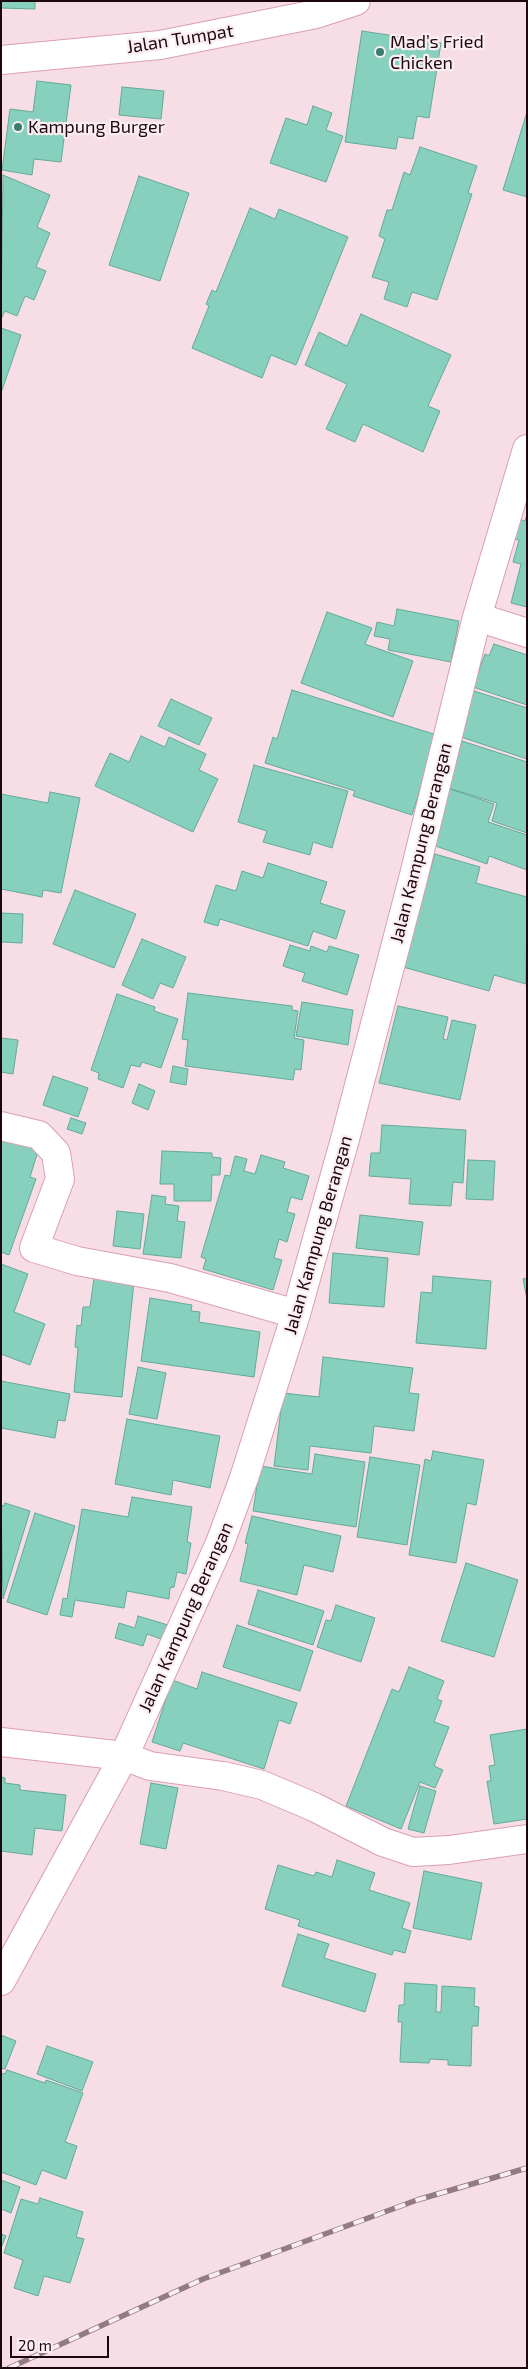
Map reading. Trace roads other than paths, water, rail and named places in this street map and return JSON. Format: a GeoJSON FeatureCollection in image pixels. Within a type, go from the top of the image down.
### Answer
{"type":"FeatureCollection","features":[{"type":"Feature","properties":{"kind":"street","name":"Jalan Tumpat"},"geometry":{"type":"LineString","coordinates":[[1,60],[160,45],[316,14],[356,1]]}},
{"type":"Feature","properties":{"kind":"street","name":"Jalan Kampung Berangan"},"geometry":{"type":"LineString","coordinates":[[1,1981],[124,1756],[220,1543],[296,1314],[385,991],[477,616],[527,449]]}},
{"type":"Feature","properties":{"kind":"street"},"geometry":{"type":"LineString","coordinates":[[477,616],[527,633]]}},
{"type":"Feature","properties":{"kind":"street"},"geometry":{"type":"LineString","coordinates":[[1,1126],[39,1135],[56,1153],[60,1179],[34,1248],[77,1261],[170,1278],[296,1314]]}},
{"type":"Feature","properties":{"kind":"street"},"geometry":{"type":"LineString","coordinates":[[1,1742],[124,1756],[150,1766],[223,1776],[262,1784],[314,1807],[384,1842],[413,1852],[449,1850],[527,1839]]}},
{"type":"Feature","properties":{"kind":"railway"},"geometry":{"type":"LineString","coordinates":[[9,2368],[203,2279],[417,2200],[527,2168]]}},
{"type":"Feature","properties":{"kind":"place","name":"Mad’s Fried Chicken"},"geometry":{"type":"Point","coordinates":[380,52]}},
{"type":"Feature","properties":{"kind":"place","name":"Kampung Burger"},"geometry":{"type":"Point","coordinates":[18,127]}}]}
